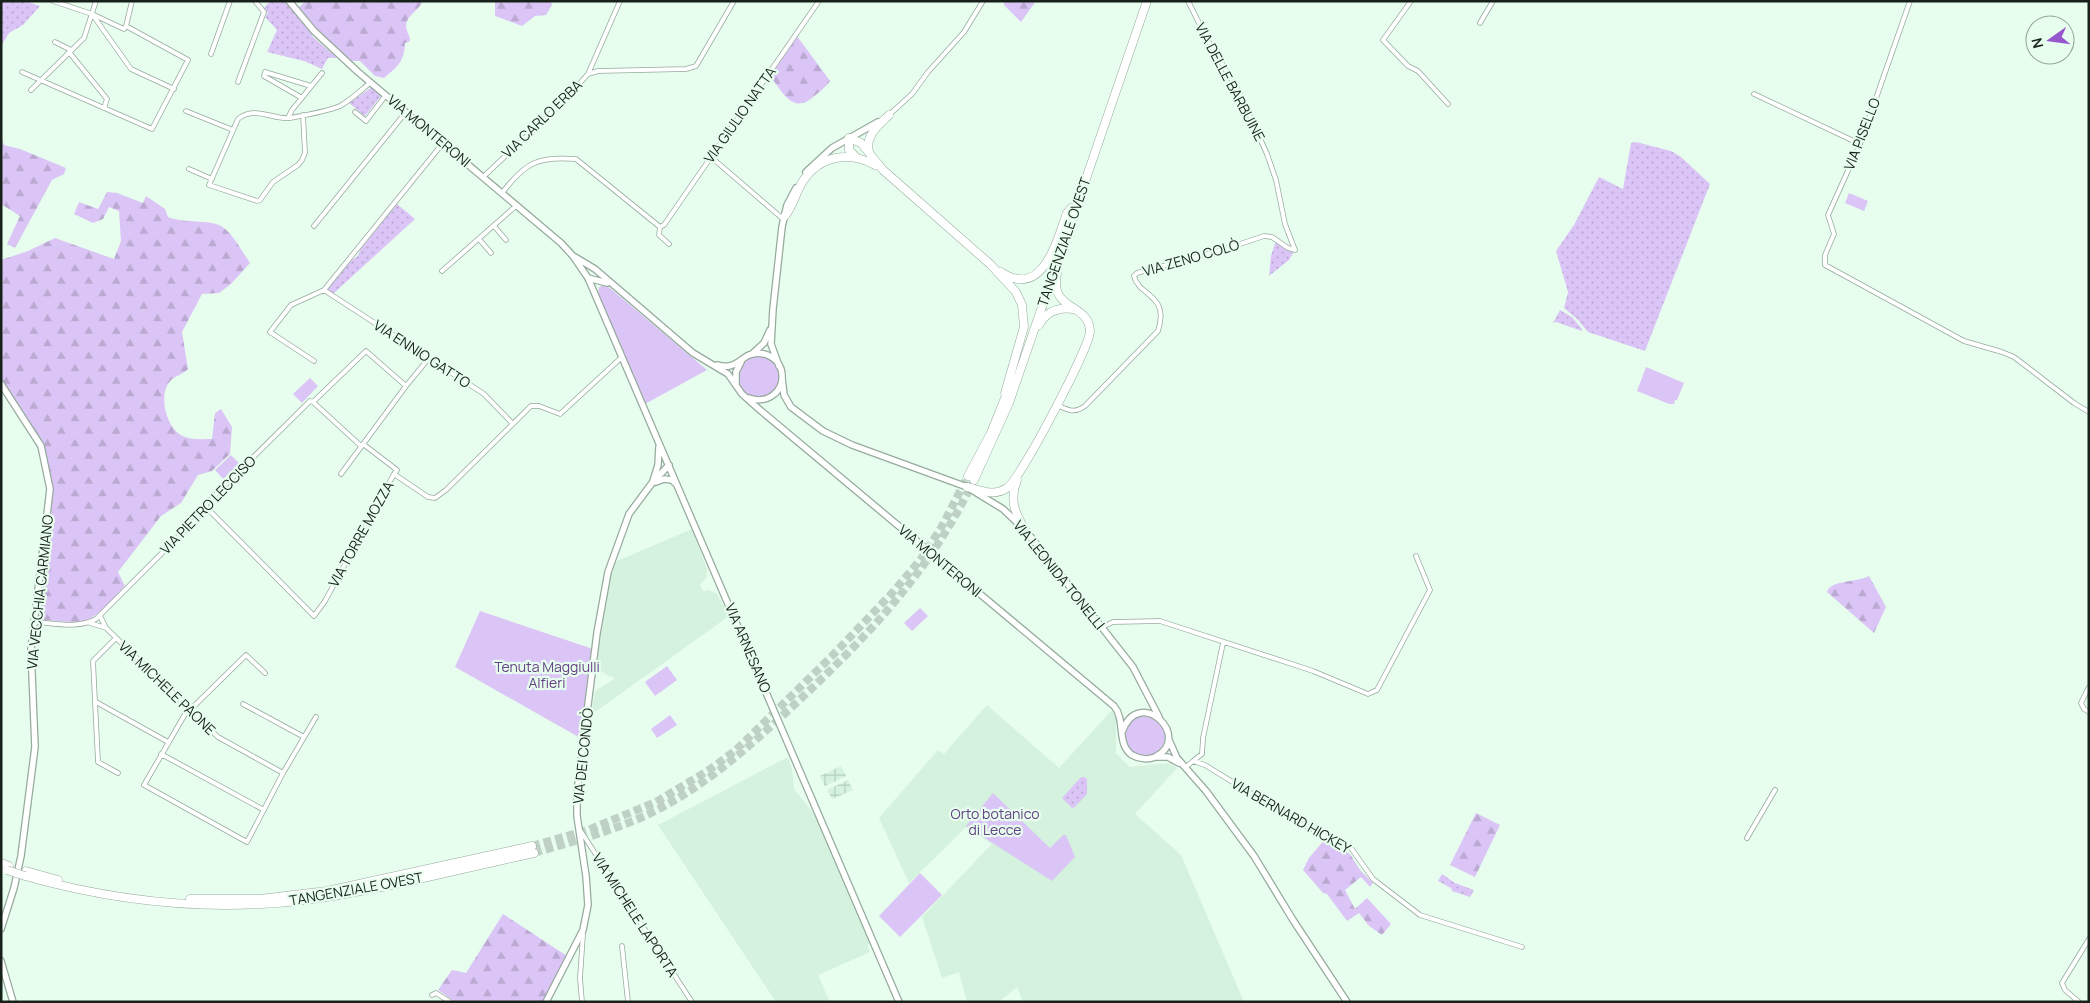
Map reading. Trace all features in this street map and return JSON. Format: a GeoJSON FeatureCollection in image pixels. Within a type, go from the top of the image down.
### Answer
{"type":"FeatureCollection","features":[{"type":"Feature","properties":{"kind":"highway","name":"TANGENZIALE OVEST"},"geometry":{"type":"LineString","coordinates":[[1142,1],[1072,211],[1020,371],[1002,419],[971,478],[1004,400],[1072,211],[1147,1]]}},
{"type":"Feature","properties":{"kind":"highway"},"geometry":{"type":"LineString","coordinates":[[870,156],[868,148],[870,135],[889,115]]}},
{"type":"Feature","properties":{"kind":"highway"},"geometry":{"type":"LineString","coordinates":[[883,170],[855,156],[849,150],[849,138],[861,143],[883,170],[990,264],[1004,274],[1019,278],[1027,278],[1040,272],[1050,257],[1067,213],[1072,211],[1074,220],[1055,282],[1058,295],[1085,317],[1090,330],[1088,342],[1057,405],[1019,474],[1010,486],[996,493],[967,486]]}},
{"type":"Feature","properties":{"kind":"highway"},"geometry":{"type":"LineString","coordinates":[[784,218],[803,181],[814,168],[837,157],[855,156]]}},
{"type":"Feature","properties":{"kind":"highway"},"geometry":{"type":"LineString","coordinates":[[990,264],[1016,292],[1022,305],[1024,319],[1024,333],[1004,400]]}},
{"type":"Feature","properties":{"kind":"highway"},"geometry":{"type":"LineString","coordinates":[[1020,371],[1024,368],[1042,320],[1056,310],[1074,309]]}},
{"type":"Feature","properties":{"kind":"highway"},"geometry":{"type":"LineString","coordinates":[[1019,474],[1013,500],[1017,516],[1026,531]]}},
{"type":"Feature","properties":{"kind":"highway","name":"TANGENZIALE OVEST"},"geometry":{"type":"LineString","coordinates":[[5,867],[26,874],[89,887],[152,897],[225,900],[260,899],[326,891],[533,849]]}},
{"type":"Feature","properties":{"kind":"main road","name":"VIA MONTERONI"},"geometry":{"type":"LineString","coordinates":[[289,1],[314,31],[386,95],[517,205],[573,256],[600,273],[610,284],[693,353],[728,374],[746,396],[1114,706],[1119,715],[1122,738],[1127,751],[1139,758],[1150,758]]}},
{"type":"Feature","properties":{"kind":"main road"},"geometry":{"type":"LineString","coordinates":[[746,396],[756,400],[772,397],[779,389],[782,378],[771,344],[772,320],[784,218],[790,198],[810,167],[827,152],[889,115]]}},
{"type":"Feature","properties":{"kind":"main road","name":"VIA MONTERONI"},"geometry":{"type":"LineString","coordinates":[[573,256],[596,294]]}},
{"type":"Feature","properties":{"kind":"main road"},"geometry":{"type":"LineString","coordinates":[[588,278],[592,274],[600,273]]}},
{"type":"Feature","properties":{"kind":"main road","name":"VIA MONTERONI"},"geometry":{"type":"LineString","coordinates":[[588,278],[610,284]]}},
{"type":"Feature","properties":{"kind":"main road"},"geometry":{"type":"LineString","coordinates":[[596,294],[600,284],[610,284]]}},
{"type":"Feature","properties":{"kind":"main road","name":"VIA ARNESANO"},"geometry":{"type":"LineString","coordinates":[[596,294],[835,857],[899,1002]]}},
{"type":"Feature","properties":{"kind":"main road"},"geometry":{"type":"LineString","coordinates":[[710,364],[728,367],[750,355],[764,343],[772,320]]}},
{"type":"Feature","properties":{"kind":"main road"},"geometry":{"type":"LineString","coordinates":[[750,355],[767,355],[779,366]]}},
{"type":"Feature","properties":{"kind":"main road"},"geometry":{"type":"LineString","coordinates":[[736,384],[736,372],[742,360]]}},
{"type":"Feature","properties":{"kind":"main road","name":"VIA LEONIDA TONELLI"},"geometry":{"type":"LineString","coordinates":[[782,378],[784,395],[791,407],[834,437],[852,446],[967,486],[1003,508],[1026,531],[1133,667],[1159,717]]}},
{"type":"Feature","properties":{"kind":"main road","name":"VIA VECCHIA CARMIANO"},"geometry":{"type":"LineString","coordinates":[[1,384],[41,446],[48,471],[50,497],[31,649],[34,747],[21,856],[14,888],[1,929]]}},
{"type":"Feature","properties":{"kind":"main road","name":"VIA DEI CONDÒ"},"geometry":{"type":"LineString","coordinates":[[652,484],[659,459],[658,441]]}},
{"type":"Feature","properties":{"kind":"main road","name":"VIA DEI CONDÒ"},"geometry":{"type":"LineString","coordinates":[[546,1002],[583,930],[588,906],[577,792],[597,634],[608,572],[629,514],[669,465]]}},
{"type":"Feature","properties":{"kind":"main road"},"geometry":{"type":"LineString","coordinates":[[652,484],[664,479],[672,480],[678,485]]}},
{"type":"Feature","properties":{"kind":"main road"},"geometry":{"type":"LineString","coordinates":[[1122,732],[1124,725],[1134,716],[1146,713],[1159,717],[1167,729],[1171,748],[1184,767],[1206,791],[1254,856],[1347,1002]]}},
{"type":"Feature","properties":{"kind":"main road"},"geometry":{"type":"LineString","coordinates":[[1150,758],[1163,750],[1168,736]]}},
{"type":"Feature","properties":{"kind":"main road"},"geometry":{"type":"LineString","coordinates":[[1150,758],[1168,757],[1184,767]]}},
{"type":"Feature","properties":{"kind":"main road"},"geometry":{"type":"LineString","coordinates":[[1,961],[13,1002]]}},
{"type":"Feature","properties":{"kind":"street"},"geometry":{"type":"LineString","coordinates":[[53,1],[92,14],[124,29],[126,26]]}},
{"type":"Feature","properties":{"kind":"street"},"geometry":{"type":"LineString","coordinates":[[32,90],[84,38],[96,1]]}},
{"type":"Feature","properties":{"kind":"street"},"geometry":{"type":"LineString","coordinates":[[126,26],[132,1]]}},
{"type":"Feature","properties":{"kind":"street"},"geometry":{"type":"LineString","coordinates":[[211,54],[230,1]]}},
{"type":"Feature","properties":{"kind":"street"},"geometry":{"type":"LineString","coordinates":[[238,82],[264,12],[255,1]]}},
{"type":"Feature","properties":{"kind":"street","name":"VIA CARLO ERBA"},"geometry":{"type":"LineString","coordinates":[[482,177],[563,102],[588,74],[620,1]]}},
{"type":"Feature","properties":{"kind":"street"},"geometry":{"type":"LineString","coordinates":[[588,74],[598,71],[686,69],[696,66],[734,1]]}},
{"type":"Feature","properties":{"kind":"street","name":"VIA GIULIO NATTA"},"geometry":{"type":"LineString","coordinates":[[660,227],[819,1]]}},
{"type":"Feature","properties":{"kind":"street"},"geometry":{"type":"LineString","coordinates":[[889,115],[912,94],[928,72],[964,32],[983,1]]}},
{"type":"Feature","properties":{"kind":"street","name":"VIA DELLE BARBUINE"},"geometry":{"type":"LineString","coordinates":[[1188,1],[1207,39],[1244,103],[1267,154],[1276,180],[1285,224],[1295,250]]}},
{"type":"Feature","properties":{"kind":"street"},"geometry":{"type":"LineString","coordinates":[[1412,1],[1383,40],[1408,66],[1418,71],[1448,104]]}},
{"type":"Feature","properties":{"kind":"street"},"geometry":{"type":"LineString","coordinates":[[1480,22],[1493,1]]}},
{"type":"Feature","properties":{"kind":"street","name":"VIA PISELLO"},"geometry":{"type":"LineString","coordinates":[[1910,1],[1860,144],[1828,216],[1834,234],[1825,255],[1824,265],[1964,341],[2014,357],[2074,403],[2089,412]]}},
{"type":"Feature","properties":{"kind":"street"},"geometry":{"type":"LineString","coordinates":[[92,14],[131,69],[174,89]]}},
{"type":"Feature","properties":{"kind":"street"},"geometry":{"type":"LineString","coordinates":[[22,72],[152,129],[188,60],[126,26]]}},
{"type":"Feature","properties":{"kind":"street"},"geometry":{"type":"LineString","coordinates":[[55,42],[70,51],[107,99],[104,108]]}},
{"type":"Feature","properties":{"kind":"street"},"geometry":{"type":"LineString","coordinates":[[302,98],[264,76],[265,72],[311,86]]}},
{"type":"Feature","properties":{"kind":"street"},"geometry":{"type":"LineString","coordinates":[[288,118],[322,73]]}},
{"type":"Feature","properties":{"kind":"street"},"geometry":{"type":"LineString","coordinates":[[303,115],[305,153],[302,160],[298,165],[273,182],[260,200],[209,185],[238,119],[249,112],[288,118],[337,107],[371,82]]}},
{"type":"Feature","properties":{"kind":"street"},"geometry":{"type":"LineString","coordinates":[[1754,94],[1860,144]]}},
{"type":"Feature","properties":{"kind":"street"},"geometry":{"type":"LineString","coordinates":[[355,112],[366,121],[386,95]]}},
{"type":"Feature","properties":{"kind":"street"},"geometry":{"type":"LineString","coordinates":[[186,111],[233,130]]}},
{"type":"Feature","properties":{"kind":"street"},"geometry":{"type":"LineString","coordinates":[[314,226],[406,112]]}},
{"type":"Feature","properties":{"kind":"street"},"geometry":{"type":"LineString","coordinates":[[314,361],[270,332],[291,305],[324,290],[443,143]]}},
{"type":"Feature","properties":{"kind":"street"},"geometry":{"type":"LineString","coordinates":[[711,157],[784,218]]}},
{"type":"Feature","properties":{"kind":"street"},"geometry":{"type":"LineString","coordinates":[[502,193],[520,170],[531,164],[544,160],[576,160],[660,227],[659,235],[669,244]]}},
{"type":"Feature","properties":{"kind":"street"},"geometry":{"type":"LineString","coordinates":[[189,169],[212,179]]}},
{"type":"Feature","properties":{"kind":"street"},"geometry":{"type":"LineString","coordinates":[[442,271],[517,205]]}},
{"type":"Feature","properties":{"kind":"street"},"geometry":{"type":"LineString","coordinates":[[494,226],[506,240]]}},
{"type":"Feature","properties":{"kind":"street","name":"VIA ZENO COLÒ"},"geometry":{"type":"LineString","coordinates":[[1057,405],[1075,411],[1085,406],[1158,330],[1161,320],[1159,307],[1134,279],[1137,273],[1222,250],[1264,236],[1272,237],[1290,250],[1295,250]]}},
{"type":"Feature","properties":{"kind":"street"},"geometry":{"type":"LineString","coordinates":[[478,239],[491,253]]}},
{"type":"Feature","properties":{"kind":"street","name":"VIA ENNIO GATTO"},"geometry":{"type":"LineString","coordinates":[[324,290],[484,394],[513,424]]}},
{"type":"Feature","properties":{"kind":"street","name":"VIA PIETRO LECCISO"},"geometry":{"type":"LineString","coordinates":[[35,622],[66,624],[90,622],[100,616],[206,508],[206,504],[310,401],[312,402],[366,351],[406,386]]}},
{"type":"Feature","properties":{"kind":"street"},"geometry":{"type":"LineString","coordinates":[[341,474],[429,358]]}},
{"type":"Feature","properties":{"kind":"street","name":"VIA TORRE MOZZA"},"geometry":{"type":"LineString","coordinates":[[206,508],[314,616],[325,601],[394,474],[428,497],[435,498],[446,490],[534,406],[560,414],[622,358]]}},
{"type":"Feature","properties":{"kind":"street"},"geometry":{"type":"LineString","coordinates":[[312,402],[362,445],[397,470],[394,474]]}},
{"type":"Feature","properties":{"kind":"street"},"geometry":{"type":"LineString","coordinates":[[1102,627],[1113,622],[1154,620],[1313,671],[1362,693],[1374,693],[1430,590],[1416,556]]}},
{"type":"Feature","properties":{"kind":"street","name":"VIA MICHELE PAONE"},"geometry":{"type":"LineString","coordinates":[[100,616],[106,628],[218,737],[283,773]]}},
{"type":"Feature","properties":{"kind":"street","name":"VIA MICHELE PAONE"},"geometry":{"type":"LineString","coordinates":[[90,622],[106,628]]}},
{"type":"Feature","properties":{"kind":"street"},"geometry":{"type":"LineString","coordinates":[[116,638],[94,661],[98,762],[118,773]]}},
{"type":"Feature","properties":{"kind":"street"},"geometry":{"type":"LineString","coordinates":[[1184,767],[1202,754],[1203,738],[1223,643]]}},
{"type":"Feature","properties":{"kind":"street"},"geometry":{"type":"LineString","coordinates":[[265,673],[246,655],[192,708],[188,709],[144,785],[247,842],[283,773],[316,717]]}},
{"type":"Feature","properties":{"kind":"street"},"geometry":{"type":"LineString","coordinates":[[2089,687],[2081,703],[2084,709],[2089,712]]}},
{"type":"Feature","properties":{"kind":"street"},"geometry":{"type":"LineString","coordinates":[[96,702],[168,742]]}},
{"type":"Feature","properties":{"kind":"street"},"geometry":{"type":"LineString","coordinates":[[243,704],[304,737]]}},
{"type":"Feature","properties":{"kind":"street"},"geometry":{"type":"LineString","coordinates":[[162,754],[264,810]]}},
{"type":"Feature","properties":{"kind":"street","name":"VIA BERNARD HICKEY"},"geometry":{"type":"LineString","coordinates":[[1193,761],[1205,765],[1299,823],[1351,848],[1373,879],[1420,915],[1522,947]]}},
{"type":"Feature","properties":{"kind":"street"},"geometry":{"type":"LineString","coordinates":[[1747,838],[1775,790]]}},
{"type":"Feature","properties":{"kind":"street","name":"VIA MICHELE LAPORTA"},"geometry":{"type":"LineString","coordinates":[[579,828],[692,1002]]}},
{"type":"Feature","properties":{"kind":"street"},"geometry":{"type":"LineString","coordinates":[[582,1002],[580,978],[583,930]]}},
{"type":"Feature","properties":{"kind":"street"},"geometry":{"type":"LineString","coordinates":[[2079,1002],[2065,990],[2062,983],[2089,939]]}},
{"type":"Feature","properties":{"kind":"street"},"geometry":{"type":"LineString","coordinates":[[622,946],[628,1002]]}},
{"type":"Feature","properties":{"kind":"street"},"geometry":{"type":"LineString","coordinates":[[432,995],[436,993],[450,1002]]}},
{"type":"Feature","properties":{"kind":"shaded area"},"geometry":{"type":"Polygon","coordinates":[[[692,529],[707,569],[706,578],[700,585],[703,591],[709,590],[717,594],[729,616],[591,715],[595,691],[614,679],[613,676],[610,677],[598,669],[597,665],[606,597],[615,562],[692,529]]]}},
{"type":"Feature","properties":{"kind":"shaded area"},"geometry":{"type":"Polygon","coordinates":[[[987,705],[1059,768],[1111,711],[1116,715],[1116,753],[1130,767],[1170,763],[1177,768],[1135,814],[1181,855],[1244,1002],[1023,1002],[1017,987],[999,1002],[967,1002],[959,972],[942,978],[922,917],[992,844],[966,827],[909,883],[879,818],[938,750],[944,754],[987,705]]]}},
{"type":"Feature","properties":{"kind":"shaded area"},"geometry":{"type":"Polygon","coordinates":[[[788,757],[792,769],[794,789],[818,819],[860,918],[859,920],[862,922],[871,943],[867,945],[870,952],[818,975],[830,1002],[776,1002],[658,825],[788,757]]]}},
{"type":"Feature","properties":{"kind":"shaded area"},"geometry":{"type":"Polygon","coordinates":[[[841,766],[846,776],[825,786],[820,776],[841,766]]]}},
{"type":"Feature","properties":{"kind":"shaded area"},"geometry":{"type":"Polygon","coordinates":[[[848,780],[853,790],[832,799],[827,790],[848,780]]]}},
{"type":"Feature","properties":{"kind":"green space"},"geometry":{"type":"Polygon","coordinates":[[[1,1],[25,1],[40,6],[23,25],[9,33],[1,46],[1,1]]]}},
{"type":"Feature","properties":{"kind":"green space"},"geometry":{"type":"Polygon","coordinates":[[[270,1],[284,1],[313,34],[312,36],[337,58],[328,58],[322,69],[304,61],[267,52],[277,30],[265,17],[268,13],[264,8],[270,1]]]}},
{"type":"Feature","properties":{"kind":"green space"},"geometry":{"type":"Polygon","coordinates":[[[306,1],[423,1],[407,21],[406,27],[410,41],[405,43],[402,59],[397,67],[384,78],[375,76],[360,61],[351,61],[313,26],[298,8],[306,1]]]}},
{"type":"Feature","properties":{"kind":"green space"},"geometry":{"type":"Polygon","coordinates":[[[495,1],[551,1],[552,5],[546,15],[535,16],[522,26],[495,16],[495,1]]]}},
{"type":"Feature","properties":{"kind":"green space"},"geometry":{"type":"Polygon","coordinates":[[[1004,1],[1036,1],[1021,22],[1004,5],[1004,1]]]}},
{"type":"Feature","properties":{"kind":"green space"},"geometry":{"type":"Polygon","coordinates":[[[797,36],[830,81],[812,98],[799,103],[788,99],[770,76],[797,36]]]}},
{"type":"Feature","properties":{"kind":"green space"},"geometry":{"type":"Polygon","coordinates":[[[372,87],[381,96],[365,116],[349,103],[372,87]]]}},
{"type":"Feature","properties":{"kind":"green space"},"geometry":{"type":"Polygon","coordinates":[[[1,136],[4,145],[20,149],[66,168],[64,174],[52,180],[15,248],[7,244],[20,216],[1,204],[1,136]]]}},
{"type":"Feature","properties":{"kind":"green space"},"geometry":{"type":"Polygon","coordinates":[[[1636,142],[1671,151],[1681,157],[1710,184],[1645,351],[1588,332],[1564,308],[1568,292],[1556,251],[1574,225],[1599,177],[1623,189],[1631,143],[1636,142]]]}},
{"type":"Feature","properties":{"kind":"green space"},"geometry":{"type":"Polygon","coordinates":[[[107,192],[117,193],[143,203],[146,196],[165,209],[168,217],[221,226],[233,238],[250,263],[231,284],[219,293],[202,294],[182,332],[188,369],[171,380],[167,386],[164,402],[173,427],[178,433],[188,438],[212,439],[215,413],[221,409],[232,427],[230,454],[212,471],[198,475],[181,503],[161,516],[118,572],[125,586],[104,608],[85,621],[39,620],[36,616],[44,561],[42,559],[51,484],[43,445],[1,382],[1,260],[28,251],[55,238],[114,259],[121,241],[119,211],[109,207],[103,219],[93,223],[74,214],[79,202],[98,209],[107,192]]]}},
{"type":"Feature","properties":{"kind":"green space"},"geometry":{"type":"Polygon","coordinates":[[[1849,193],[1868,201],[1864,211],[1845,203],[1849,193]]]}},
{"type":"Feature","properties":{"kind":"green space"},"geometry":{"type":"Polygon","coordinates":[[[397,204],[415,219],[333,294],[328,291],[328,288],[352,260],[358,256],[360,250],[397,204]]]}},
{"type":"Feature","properties":{"kind":"green space"},"geometry":{"type":"Polygon","coordinates":[[[1276,240],[1293,253],[1289,260],[1269,276],[1271,256],[1276,240]]]}},
{"type":"Feature","properties":{"kind":"green space"},"geometry":{"type":"Polygon","coordinates":[[[605,285],[707,370],[645,404],[598,294],[599,287],[605,285]]]}},
{"type":"Feature","properties":{"kind":"green space"},"geometry":{"type":"Polygon","coordinates":[[[1560,310],[1572,317],[1582,331],[1556,322],[1553,323],[1560,310]]]}},
{"type":"Feature","properties":{"kind":"green space"},"geometry":{"type":"Polygon","coordinates":[[[759,356],[774,362],[780,377],[774,392],[759,398],[744,392],[738,377],[744,362],[759,356]]]}},
{"type":"Feature","properties":{"kind":"green space"},"geometry":{"type":"Polygon","coordinates":[[[1646,367],[1684,383],[1674,404],[1669,404],[1637,391],[1646,367]]]}},
{"type":"Feature","properties":{"kind":"green space"},"geometry":{"type":"Polygon","coordinates":[[[310,378],[318,386],[302,403],[293,394],[310,378]]]}},
{"type":"Feature","properties":{"kind":"green space"},"geometry":{"type":"Polygon","coordinates":[[[231,455],[240,464],[223,479],[215,470],[231,455]]]}},
{"type":"Feature","properties":{"kind":"green space"},"geometry":{"type":"Polygon","coordinates":[[[1869,576],[1886,607],[1874,633],[1827,592],[1833,585],[1869,576]]]}},
{"type":"Feature","properties":{"kind":"green space"},"geometry":{"type":"Polygon","coordinates":[[[920,608],[928,616],[912,631],[904,623],[920,608]]]}},
{"type":"Feature","properties":{"kind":"green space","name":"Tenuta Maggiulli Alfieri"},"geometry":{"type":"Polygon","coordinates":[[[480,611],[593,649],[582,739],[455,667],[480,611]]]}},
{"type":"Feature","properties":{"kind":"green space"},"geometry":{"type":"Polygon","coordinates":[[[667,666],[677,680],[655,696],[645,682],[667,666]]]}},
{"type":"Feature","properties":{"kind":"green space"},"geometry":{"type":"Polygon","coordinates":[[[670,715],[677,725],[657,738],[651,729],[670,715]]]}},
{"type":"Feature","properties":{"kind":"green space"},"geometry":{"type":"Polygon","coordinates":[[[1149,716],[1156,719],[1162,725],[1165,736],[1164,744],[1156,753],[1149,756],[1141,756],[1134,753],[1126,744],[1125,732],[1128,725],[1137,717],[1149,716]]]}},
{"type":"Feature","properties":{"kind":"green space"},"geometry":{"type":"Polygon","coordinates":[[[1081,777],[1087,779],[1087,794],[1072,808],[1062,798],[1081,777]]]}},
{"type":"Feature","properties":{"kind":"green space","name":"Orto botanico di Lecce"},"geometry":{"type":"Polygon","coordinates":[[[993,793],[1050,848],[1063,835],[1066,835],[1075,857],[1052,881],[966,826],[993,793]]]}},
{"type":"Feature","properties":{"kind":"green space"},"geometry":{"type":"Polygon","coordinates":[[[1476,813],[1500,825],[1475,877],[1450,865],[1476,813]]]}},
{"type":"Feature","properties":{"kind":"green space"},"geometry":{"type":"Polygon","coordinates":[[[1325,839],[1350,854],[1360,870],[1373,883],[1370,887],[1361,877],[1345,890],[1355,909],[1367,898],[1391,924],[1382,935],[1369,926],[1359,913],[1347,921],[1327,894],[1323,893],[1303,870],[1309,858],[1325,839]]]}},
{"type":"Feature","properties":{"kind":"green space"},"geometry":{"type":"Polygon","coordinates":[[[920,873],[942,895],[900,937],[879,916],[920,873]]]}},
{"type":"Feature","properties":{"kind":"green space"},"geometry":{"type":"Polygon","coordinates":[[[1442,874],[1455,883],[1474,890],[1470,897],[1452,891],[1451,888],[1438,881],[1442,874]]]}},
{"type":"Feature","properties":{"kind":"green space"},"geometry":{"type":"Polygon","coordinates":[[[503,914],[567,956],[543,1002],[455,1002],[438,990],[452,970],[466,973],[503,914]]]}},
{"type":"Feature","properties":{"kind":"tunnel"},"geometry":{"type":"LineString","coordinates":[[532,846],[588,830],[656,802],[709,770],[736,750],[831,657],[894,591],[921,559],[941,528],[968,476]]}},
{"type":"Feature","properties":{"kind":"tunnel"},"geometry":{"type":"LineString","coordinates":[[534,853],[641,818],[693,789],[744,750],[846,655],[895,602],[938,544],[974,480]]}}]}
